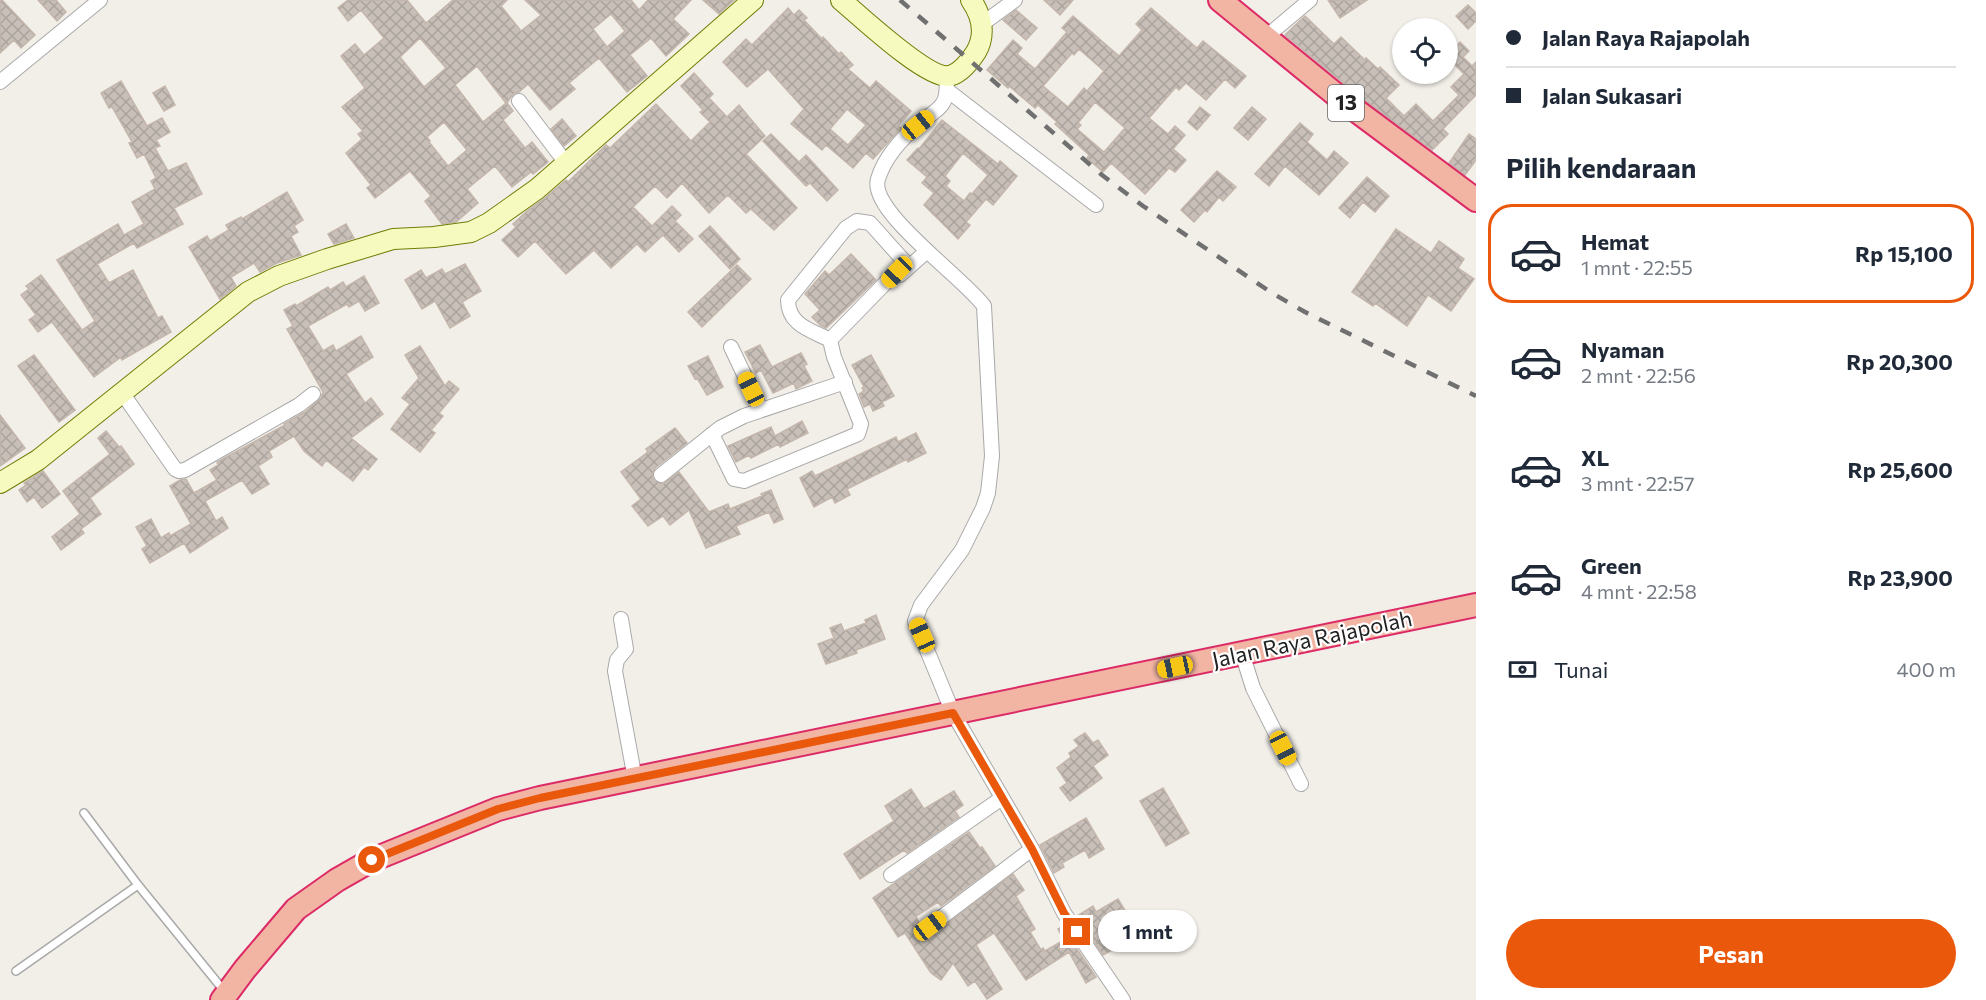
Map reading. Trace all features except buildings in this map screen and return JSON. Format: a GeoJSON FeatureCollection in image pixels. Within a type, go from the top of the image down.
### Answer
{"type":"FeatureCollection","features":[{"type":"Feature","properties":{"kind":"highway","name":"13"},"geometry":{"type":"LineString","coordinates":[[1220,0],[1346,103],[1476,200]]}},
{"type":"Feature","properties":{"kind":"highway","name":"Jalan Raya Rajapolah"},"geometry":{"type":"LineString","coordinates":[[224,997],[296,909],[337,880],[372,860],[498,809],[540,798],[1476,605]]}},
{"type":"Feature","properties":{"kind":"main road"},"geometry":{"type":"LineString","coordinates":[[0,483],[38,460],[248,292],[267,281],[327,259],[393,239],[471,232],[489,223],[537,189],[753,0]]}},
{"type":"Feature","properties":{"kind":"main road"},"geometry":{"type":"LineString","coordinates":[[841,0],[919,64],[936,73],[947,83],[973,57],[980,45],[981,24],[971,0]]}},
{"type":"Feature","properties":{"kind":"street"},"geometry":{"type":"LineString","coordinates":[[0,82],[100,0]]}},
{"type":"Feature","properties":{"kind":"street"},"geometry":{"type":"LineString","coordinates":[[981,24],[1015,0]]}},
{"type":"Feature","properties":{"kind":"street"},"geometry":{"type":"LineString","coordinates":[[1266,37],[1310,0]]}},
{"type":"Feature","properties":{"kind":"street"},"geometry":{"type":"LineString","coordinates":[[1096,205],[947,83],[943,104],[918,125],[886,158],[877,180],[878,195],[888,212],[984,306],[992,456],[988,493],[962,550],[921,605],[915,621],[953,713],[1032,849],[1064,913],[1123,1000]]}},
{"type":"Feature","properties":{"kind":"street"},"geometry":{"type":"LineString","coordinates":[[519,101],[566,163]]}},
{"type":"Feature","properties":{"kind":"street"},"geometry":{"type":"LineString","coordinates":[[712,434],[734,479],[744,481],[858,434],[861,424],[830,340],[796,322],[788,311],[788,300],[846,228],[857,222],[870,223],[904,261]]}},
{"type":"Feature","properties":{"kind":"street"},"geometry":{"type":"LineString","coordinates":[[830,340],[897,272],[904,261],[927,251]]}},
{"type":"Feature","properties":{"kind":"street"},"geometry":{"type":"LineString","coordinates":[[869,437],[845,382],[840,358],[840,342],[890,284],[927,251]]}},
{"type":"Feature","properties":{"kind":"street"},"geometry":{"type":"LineString","coordinates":[[731,346],[761,410]]}},
{"type":"Feature","properties":{"kind":"street"},"geometry":{"type":"LineString","coordinates":[[661,475],[720,428],[761,410],[845,382]]}},
{"type":"Feature","properties":{"kind":"street"},"geometry":{"type":"LineString","coordinates":[[123,394],[175,469],[179,471],[298,405],[313,394]]}},
{"type":"Feature","properties":{"kind":"street"},"geometry":{"type":"LineString","coordinates":[[621,619],[626,649],[617,660],[615,671],[635,779]]}},
{"type":"Feature","properties":{"kind":"street"},"geometry":{"type":"LineString","coordinates":[[1242,653],[1253,688],[1301,784]]}},
{"type":"Feature","properties":{"kind":"street"},"geometry":{"type":"LineString","coordinates":[[891,875],[1002,798]]}},
{"type":"Feature","properties":{"kind":"street"},"geometry":{"type":"LineString","coordinates":[[930,926],[1032,849]]}},
{"type":"Feature","properties":{"kind":"lane"},"geometry":{"type":"LineString","coordinates":[[84,813],[224,997]]}},
{"type":"Feature","properties":{"kind":"lane"},"geometry":{"type":"LineString","coordinates":[[16,971],[138,885]]}},
{"type":"Feature","properties":{"kind":"railway"},"geometry":{"type":"LineString","coordinates":[[900,0],[1102,175],[1143,206],[1272,293],[1305,312],[1476,396]]}},
{"type":"Feature","properties":{"kind":"route"},"geometry":{"type":"LineString","coordinates":[[372,860],[498,809],[540,798],[953,713],[1032,849],[1064,913],[1077,932]]}}]}
